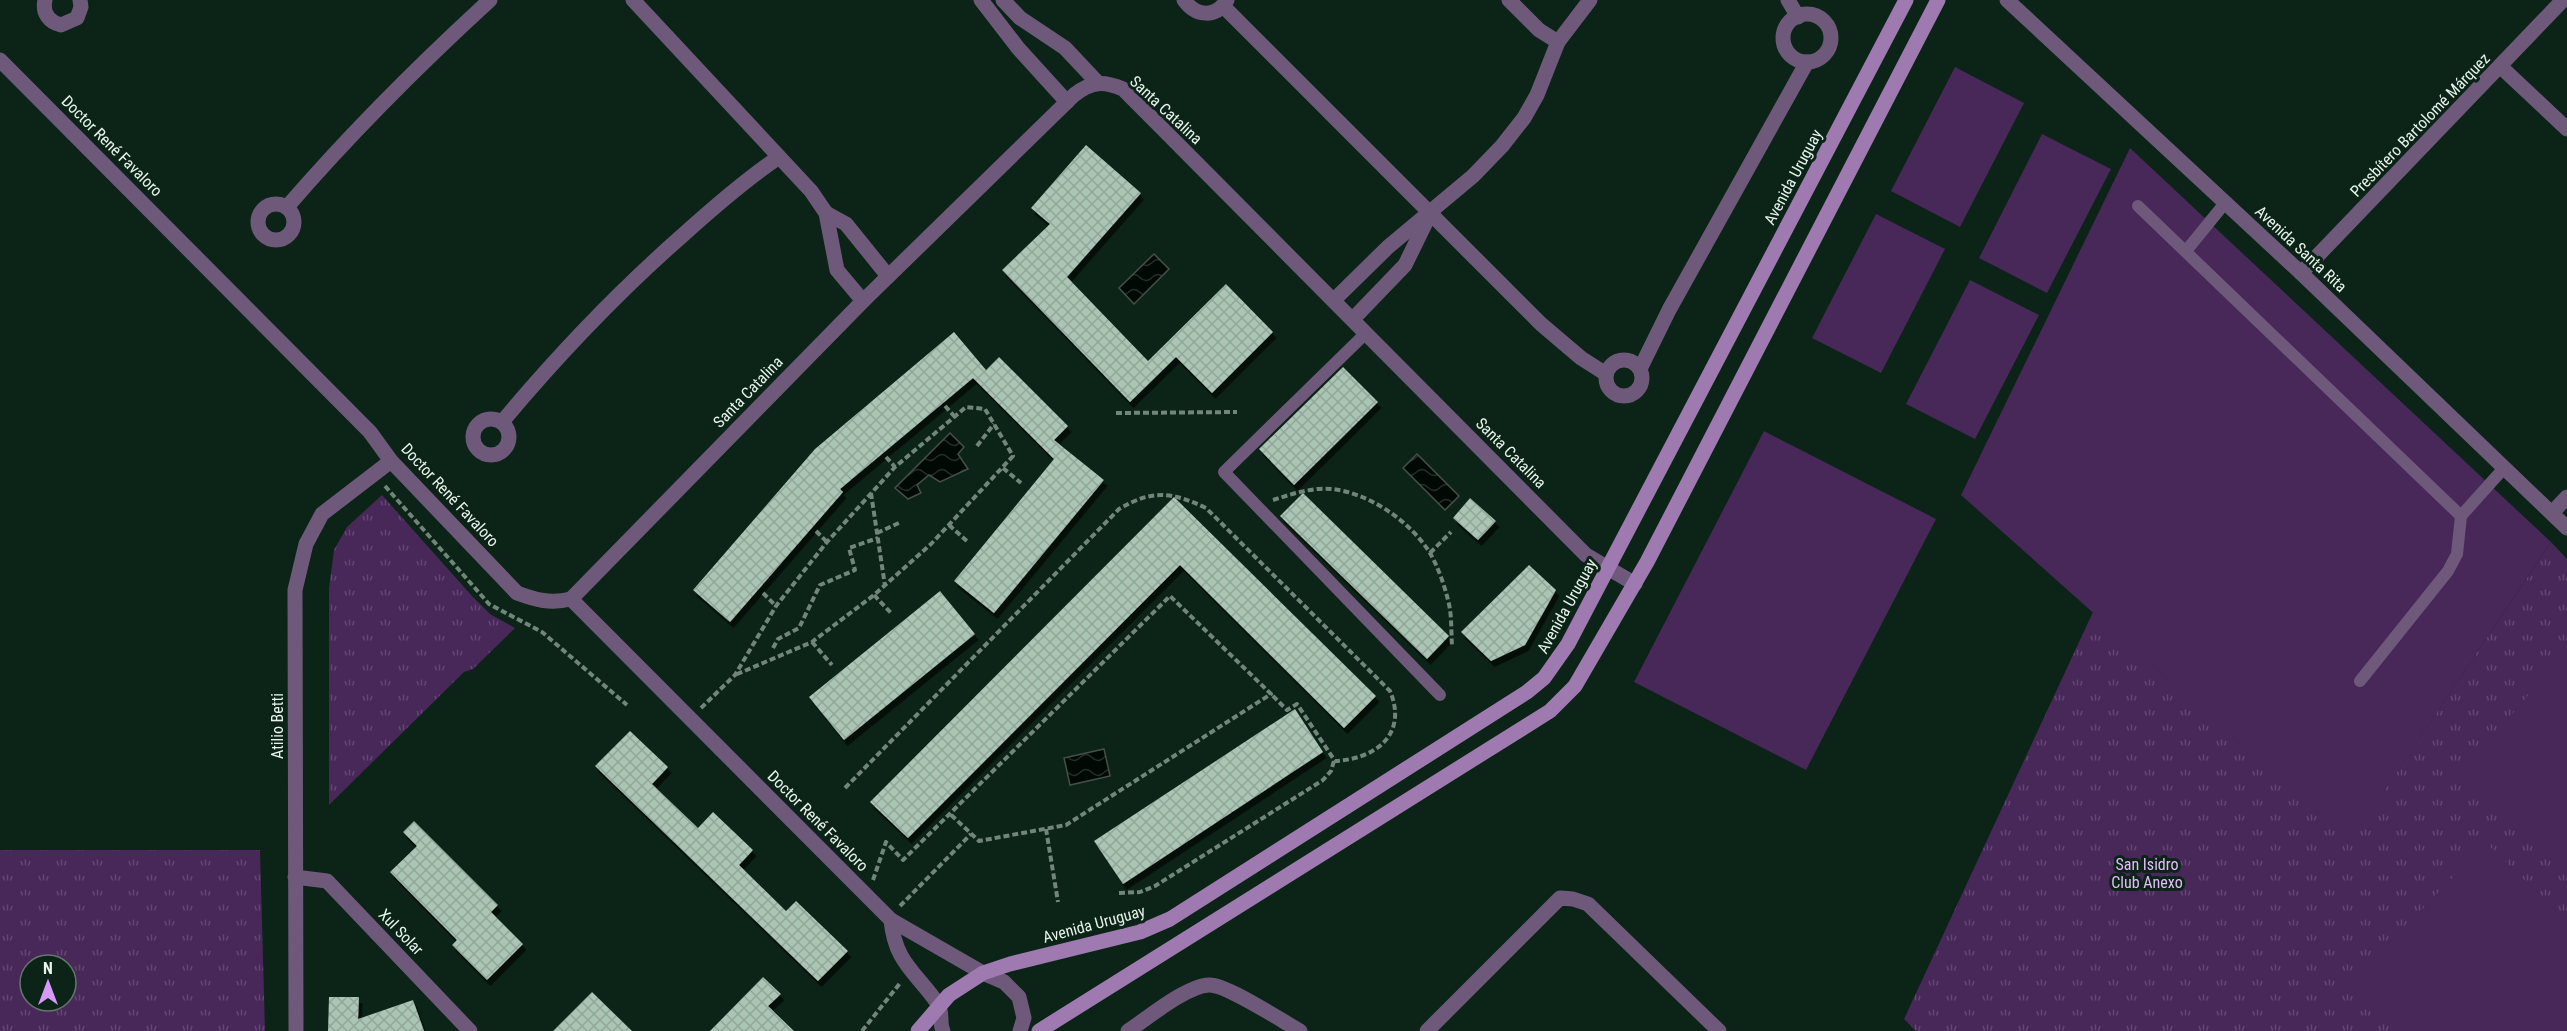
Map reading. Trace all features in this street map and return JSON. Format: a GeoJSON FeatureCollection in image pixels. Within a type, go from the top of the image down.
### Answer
{"type":"FeatureCollection","features":[{"type":"Feature","properties":{"kind":"main road","name":"Avenida Uruguay"},"geometry":{"type":"LineString","coordinates":[[918,1031],[958,988],[982,974],[1010,964],[1130,935],[1170,920],[1527,692],[1544,678],[1558,662],[1906,0]]}},
{"type":"Feature","properties":{"kind":"main road"},"geometry":{"type":"LineString","coordinates":[[1039,1031],[1550,711],[1575,686],[1635,584],[1938,0]]}},
{"type":"Feature","properties":{"kind":"street"},"geometry":{"type":"LineString","coordinates":[[45,0],[46,16],[61,25],[77,18],[81,7],[80,0]]}},
{"type":"Feature","properties":{"kind":"street"},"geometry":{"type":"LineString","coordinates":[[287,207],[354,132],[416,69],[490,0]]}},
{"type":"Feature","properties":{"kind":"street"},"geometry":{"type":"LineString","coordinates":[[633,0],[811,192],[826,213],[837,270],[863,301]]}},
{"type":"Feature","properties":{"kind":"street"},"geometry":{"type":"LineString","coordinates":[[981,0],[1018,48],[1066,102]]}},
{"type":"Feature","properties":{"kind":"street"},"geometry":{"type":"LineString","coordinates":[[1003,0],[1020,18],[1065,48],[1096,82]]}},
{"type":"Feature","properties":{"kind":"street"},"geometry":{"type":"LineString","coordinates":[[1184,0],[1190,7],[1203,14],[1210,13],[1225,3],[1541,324],[1606,374]]}},
{"type":"Feature","properties":{"kind":"street"},"geometry":{"type":"LineString","coordinates":[[1509,0],[1539,30],[1558,42]]}},
{"type":"Feature","properties":{"kind":"street"},"geometry":{"type":"LineString","coordinates":[[1334,300],[1388,247],[1473,176],[1524,118],[1541,87],[1558,42],[1590,0]]}},
{"type":"Feature","properties":{"kind":"street"},"geometry":{"type":"LineString","coordinates":[[1788,0],[1797,16]]}},
{"type":"Feature","properties":{"kind":"street","name":"Avenida Santa Rita"},"geometry":{"type":"LineString","coordinates":[[2007,0],[2301,273],[2567,528]]}},
{"type":"Feature","properties":{"kind":"street","name":"Presbítero Bartolomé Márquez"},"geometry":{"type":"LineString","coordinates":[[2301,273],[2563,0]]}},
{"type":"Feature","properties":{"kind":"street"},"geometry":{"type":"LineString","coordinates":[[1812,15],[1825,23],[1829,30],[1830,45],[1821,57],[1807,62],[1792,57],[1783,43],[1786,27],[1797,16],[1812,15]]}},
{"type":"Feature","properties":{"kind":"street","name":"Doctor René Favaloro"},"geometry":{"type":"LineString","coordinates":[[0,60],[370,432],[391,461],[517,593],[555,603],[571,599],[890,919],[982,974],[1004,982],[1019,997],[1024,1018],[1020,1031]]}},
{"type":"Feature","properties":{"kind":"street"},"geometry":{"type":"LineString","coordinates":[[1640,369],[1669,310],[1807,62]]}},
{"type":"Feature","properties":{"kind":"street"},"geometry":{"type":"LineString","coordinates":[[2501,67],[2567,129]]}},
{"type":"Feature","properties":{"kind":"street","name":"Santa Catalina"},"geometry":{"type":"LineString","coordinates":[[571,599],[888,276],[1066,102],[1085,87],[1096,82],[1108,83],[1123,89],[1587,555],[1635,584]]}},
{"type":"Feature","properties":{"kind":"street"},"geometry":{"type":"LineString","coordinates":[[502,422],[606,307],[720,202],[748,178],[779,157]]}},
{"type":"Feature","properties":{"kind":"street"},"geometry":{"type":"LineString","coordinates":[[826,213],[846,224],[888,276]]}},
{"type":"Feature","properties":{"kind":"street"},"geometry":{"type":"LineString","coordinates":[[1353,319],[1405,265],[1431,213]]}},
{"type":"Feature","properties":{"kind":"street"},"geometry":{"type":"LineString","coordinates":[[1630,361],[1640,369],[1641,386],[1632,395],[1620,396],[1606,386],[1606,374],[1612,363],[1630,361]]}},
{"type":"Feature","properties":{"kind":"street","name":"Atilio Betti"},"geometry":{"type":"LineString","coordinates":[[296,1031],[294,590],[306,544],[322,514],[391,461]]}},
{"type":"Feature","properties":{"kind":"street"},"geometry":{"type":"LineString","coordinates":[[2552,513],[2567,497]]}},
{"type":"Feature","properties":{"kind":"street","name":"Xul Solar"},"geometry":{"type":"LineString","coordinates":[[295,877],[327,881],[470,1031]]}},
{"type":"Feature","properties":{"kind":"street"},"geometry":{"type":"LineString","coordinates":[[1427,1031],[1560,898],[1574,899],[1588,904],[1719,1031]]}},
{"type":"Feature","properties":{"kind":"street"},"geometry":{"type":"LineString","coordinates":[[890,919],[893,938],[901,958],[940,1007],[943,1031]]}},
{"type":"Feature","properties":{"kind":"street"},"geometry":{"type":"LineString","coordinates":[[1128,1031],[1192,990],[1213,985],[1232,993],[1300,1031]]}},
{"type":"Feature","properties":{"kind":"lane"},"geometry":{"type":"LineString","coordinates":[[2186,251],[2225,203]]}},
{"type":"Feature","properties":{"kind":"lane"},"geometry":{"type":"LineString","coordinates":[[2138,206],[2461,516]]}},
{"type":"Feature","properties":{"kind":"lane"},"geometry":{"type":"LineString","coordinates":[[1366,333],[1224,472],[1440,695]]}},
{"type":"Feature","properties":{"kind":"lane"},"geometry":{"type":"LineString","coordinates":[[2360,681],[2448,571],[2457,554],[2461,516],[2504,468]]}},
{"type":"Feature","properties":{"kind":"path"},"geometry":{"type":"LineString","coordinates":[[945,406],[955,417]]}},
{"type":"Feature","properties":{"kind":"path"},"geometry":{"type":"LineString","coordinates":[[716,694],[735,675],[776,606],[870,492],[895,467],[966,407],[985,409],[1013,456],[1003,468],[949,525],[874,595],[813,642],[735,675]]}},
{"type":"Feature","properties":{"kind":"path"},"geometry":{"type":"LineString","coordinates":[[1116,412],[1237,412]]}},
{"type":"Feature","properties":{"kind":"path"},"geometry":{"type":"LineString","coordinates":[[977,446],[994,424]]}},
{"type":"Feature","properties":{"kind":"path"},"geometry":{"type":"LineString","coordinates":[[886,457],[895,467]]}},
{"type":"Feature","properties":{"kind":"path"},"geometry":{"type":"LineString","coordinates":[[1003,468],[1021,483]]}},
{"type":"Feature","properties":{"kind":"path"},"geometry":{"type":"LineString","coordinates":[[1255,505],[1307,490],[1332,489],[1362,498],[1390,513],[1412,531],[1430,553],[1449,602],[1452,646]]}},
{"type":"Feature","properties":{"kind":"path"},"geometry":{"type":"LineString","coordinates":[[870,492],[885,586]]}},
{"type":"Feature","properties":{"kind":"path"},"geometry":{"type":"LineString","coordinates":[[845,788],[1119,508],[1132,501],[1172,494],[1206,508],[1390,691],[1396,705],[1396,720],[1392,731],[1381,745],[1354,760],[1334,760]]}},
{"type":"Feature","properties":{"kind":"path"},"geometry":{"type":"LineString","coordinates":[[773,648],[778,639],[800,628],[820,585],[855,570],[849,548],[901,522]]}},
{"type":"Feature","properties":{"kind":"path"},"geometry":{"type":"LineString","coordinates":[[949,525],[969,543]]}},
{"type":"Feature","properties":{"kind":"path"},"geometry":{"type":"LineString","coordinates":[[816,531],[827,542]]}},
{"type":"Feature","properties":{"kind":"path"},"geometry":{"type":"LineString","coordinates":[[1430,553],[1451,532]]}},
{"type":"Feature","properties":{"kind":"path"},"geometry":{"type":"LineString","coordinates":[[763,593],[776,606]]}},
{"type":"Feature","properties":{"kind":"path"},"geometry":{"type":"LineString","coordinates":[[874,595],[891,613]]}},
{"type":"Feature","properties":{"kind":"path"},"geometry":{"type":"LineString","coordinates":[[868,897],[886,842],[903,860],[1170,596],[1287,710],[1297,704],[1334,760],[1331,771],[1323,780],[1155,886],[1140,892],[1119,893]]}},
{"type":"Feature","properties":{"kind":"path"},"geometry":{"type":"LineString","coordinates":[[813,642],[832,665]]}},
{"type":"Feature","properties":{"kind":"path"},"geometry":{"type":"LineString","coordinates":[[949,813],[979,841],[1066,825],[1271,694]]}},
{"type":"Feature","properties":{"kind":"path"},"geometry":{"type":"LineString","coordinates":[[1046,829],[1058,902]]}},
{"type":"Feature","properties":{"kind":"path"},"geometry":{"type":"LineString","coordinates":[[890,919],[971,834]]}},
{"type":"Feature","properties":{"kind":"path"},"geometry":{"type":"LineString","coordinates":[[862,1031],[912,971]]}},
{"type":"Feature","properties":{"kind":"green space"},"geometry":{"type":"Polygon","coordinates":[[[1955,67],[2024,103],[1960,227],[1891,191],[1955,67]]]}},
{"type":"Feature","properties":{"kind":"green space"},"geometry":{"type":"Polygon","coordinates":[[[2042,134],[2111,169],[2047,293],[1979,258],[2042,134]]]}},
{"type":"Feature","properties":{"kind":"green space"},"geometry":{"type":"Polygon","coordinates":[[[2130,148],[2551,542],[2350,842],[1961,495],[2130,148]]]}},
{"type":"Feature","properties":{"kind":"green space"},"geometry":{"type":"Polygon","coordinates":[[[1876,214],[1945,249],[1881,373],[1812,338],[1876,214]]]}},
{"type":"Feature","properties":{"kind":"green space"},"geometry":{"type":"Polygon","coordinates":[[[1970,280],[2039,315],[1975,439],[1906,404],[1970,280]]]}},
{"type":"Feature","properties":{"kind":"green space"},"geometry":{"type":"Polygon","coordinates":[[[1764,431],[1936,519],[1806,770],[1634,682],[1764,431]]]}},
{"type":"Feature","properties":{"kind":"green space"},"geometry":{"type":"Polygon","coordinates":[[[382,495],[490,614],[515,628],[473,669],[464,672],[329,805],[329,588],[334,550],[347,527],[382,495]]]}},
{"type":"Feature","properties":{"kind":"green space","name":"San Isidro Club Anexo"},"geometry":{"type":"Polygon","coordinates":[[[2551,542],[2567,559],[2567,1031],[1916,1031],[1904,1019],[2093,612],[2350,841],[2551,542]]]}},
{"type":"Feature","properties":{"kind":"green space"},"geometry":{"type":"Polygon","coordinates":[[[2567,650],[2567,865],[2460,775],[2567,650]]]}},
{"type":"Feature","properties":{"kind":"green space"},"geometry":{"type":"Polygon","coordinates":[[[2486,843],[2567,921],[2567,1031],[2395,1031],[2348,986],[2486,843]]]}},
{"type":"Feature","properties":{"kind":"green space"},"geometry":{"type":"Polygon","coordinates":[[[0,850],[260,850],[265,1031],[0,1031],[0,850]]]}},
{"type":"Feature","properties":{"kind":"water"},"geometry":{"type":"Polygon","coordinates":[[[1154,254],[1169,269],[1134,304],[1119,288],[1154,254]]]}},
{"type":"Feature","properties":{"kind":"water"},"geometry":{"type":"Polygon","coordinates":[[[950,433],[964,447],[958,454],[968,469],[940,482],[929,475],[917,485],[921,493],[908,499],[895,488],[950,433]]]}},
{"type":"Feature","properties":{"kind":"water"},"geometry":{"type":"Polygon","coordinates":[[[1417,454],[1459,496],[1445,510],[1403,468],[1417,454]]]}},
{"type":"Feature","properties":{"kind":"water"},"geometry":{"type":"Polygon","coordinates":[[[1104,749],[1110,776],[1070,785],[1064,758],[1104,749]]]}},
{"type":"Feature","properties":{"kind":"building"},"geometry":{"type":"Polygon","coordinates":[[[1086,145],[1141,193],[1067,277],[1148,361],[1226,284],[1273,332],[1212,393],[1176,357],[1130,402],[1002,270],[1050,224],[1031,208],[1086,145]]]}},
{"type":"Feature","properties":{"kind":"building"},"geometry":{"type":"Polygon","coordinates":[[[954,332],[986,370],[999,357],[1068,426],[1054,440],[1104,480],[994,613],[954,581],[1054,459],[973,378],[840,489],[843,492],[730,622],[693,590],[815,449],[954,332]]]}},
{"type":"Feature","properties":{"kind":"building"},"geometry":{"type":"Polygon","coordinates":[[[1343,367],[1378,402],[1294,485],[1259,449],[1343,367]]]}},
{"type":"Feature","properties":{"kind":"building"},"geometry":{"type":"Polygon","coordinates":[[[1303,493],[1449,636],[1427,659],[1280,516],[1303,493]]]}},
{"type":"Feature","properties":{"kind":"building"},"geometry":{"type":"Polygon","coordinates":[[[1174,497],[1376,696],[1344,728],[1180,565],[908,838],[870,802],[1174,497]]]}},
{"type":"Feature","properties":{"kind":"building"},"geometry":{"type":"Polygon","coordinates":[[[1470,498],[1496,521],[1478,540],[1453,518],[1470,498]]]}},
{"type":"Feature","properties":{"kind":"building"},"geometry":{"type":"Polygon","coordinates":[[[1529,565],[1556,590],[1525,645],[1491,661],[1461,632],[1529,565]]]}},
{"type":"Feature","properties":{"kind":"building"},"geometry":{"type":"Polygon","coordinates":[[[940,591],[975,634],[844,740],[809,697],[940,591]]]}},
{"type":"Feature","properties":{"kind":"building"},"geometry":{"type":"Polygon","coordinates":[[[1295,709],[1323,752],[1123,884],[1094,841],[1295,709]]]}},
{"type":"Feature","properties":{"kind":"building"},"geometry":{"type":"Polygon","coordinates":[[[630,731],[668,767],[652,784],[698,828],[713,812],[753,850],[739,865],[786,911],[796,901],[848,951],[818,981],[595,766],[630,731]]]}},
{"type":"Feature","properties":{"kind":"building"},"geometry":{"type":"Polygon","coordinates":[[[414,821],[498,905],[491,912],[523,944],[487,980],[452,945],[457,940],[390,872],[417,846],[403,832],[414,821]]]}},
{"type":"Feature","properties":{"kind":"building"},"geometry":{"type":"Polygon","coordinates":[[[763,977],[781,994],[768,1006],[794,1031],[710,1031],[763,977]]]}},
{"type":"Feature","properties":{"kind":"building"},"geometry":{"type":"Polygon","coordinates":[[[592,992],[632,1031],[553,1031],[592,992]]]}},
{"type":"Feature","properties":{"kind":"building"},"geometry":{"type":"Polygon","coordinates":[[[329,997],[359,997],[358,1019],[413,1000],[424,1031],[328,1031],[329,997]]]}}]}
